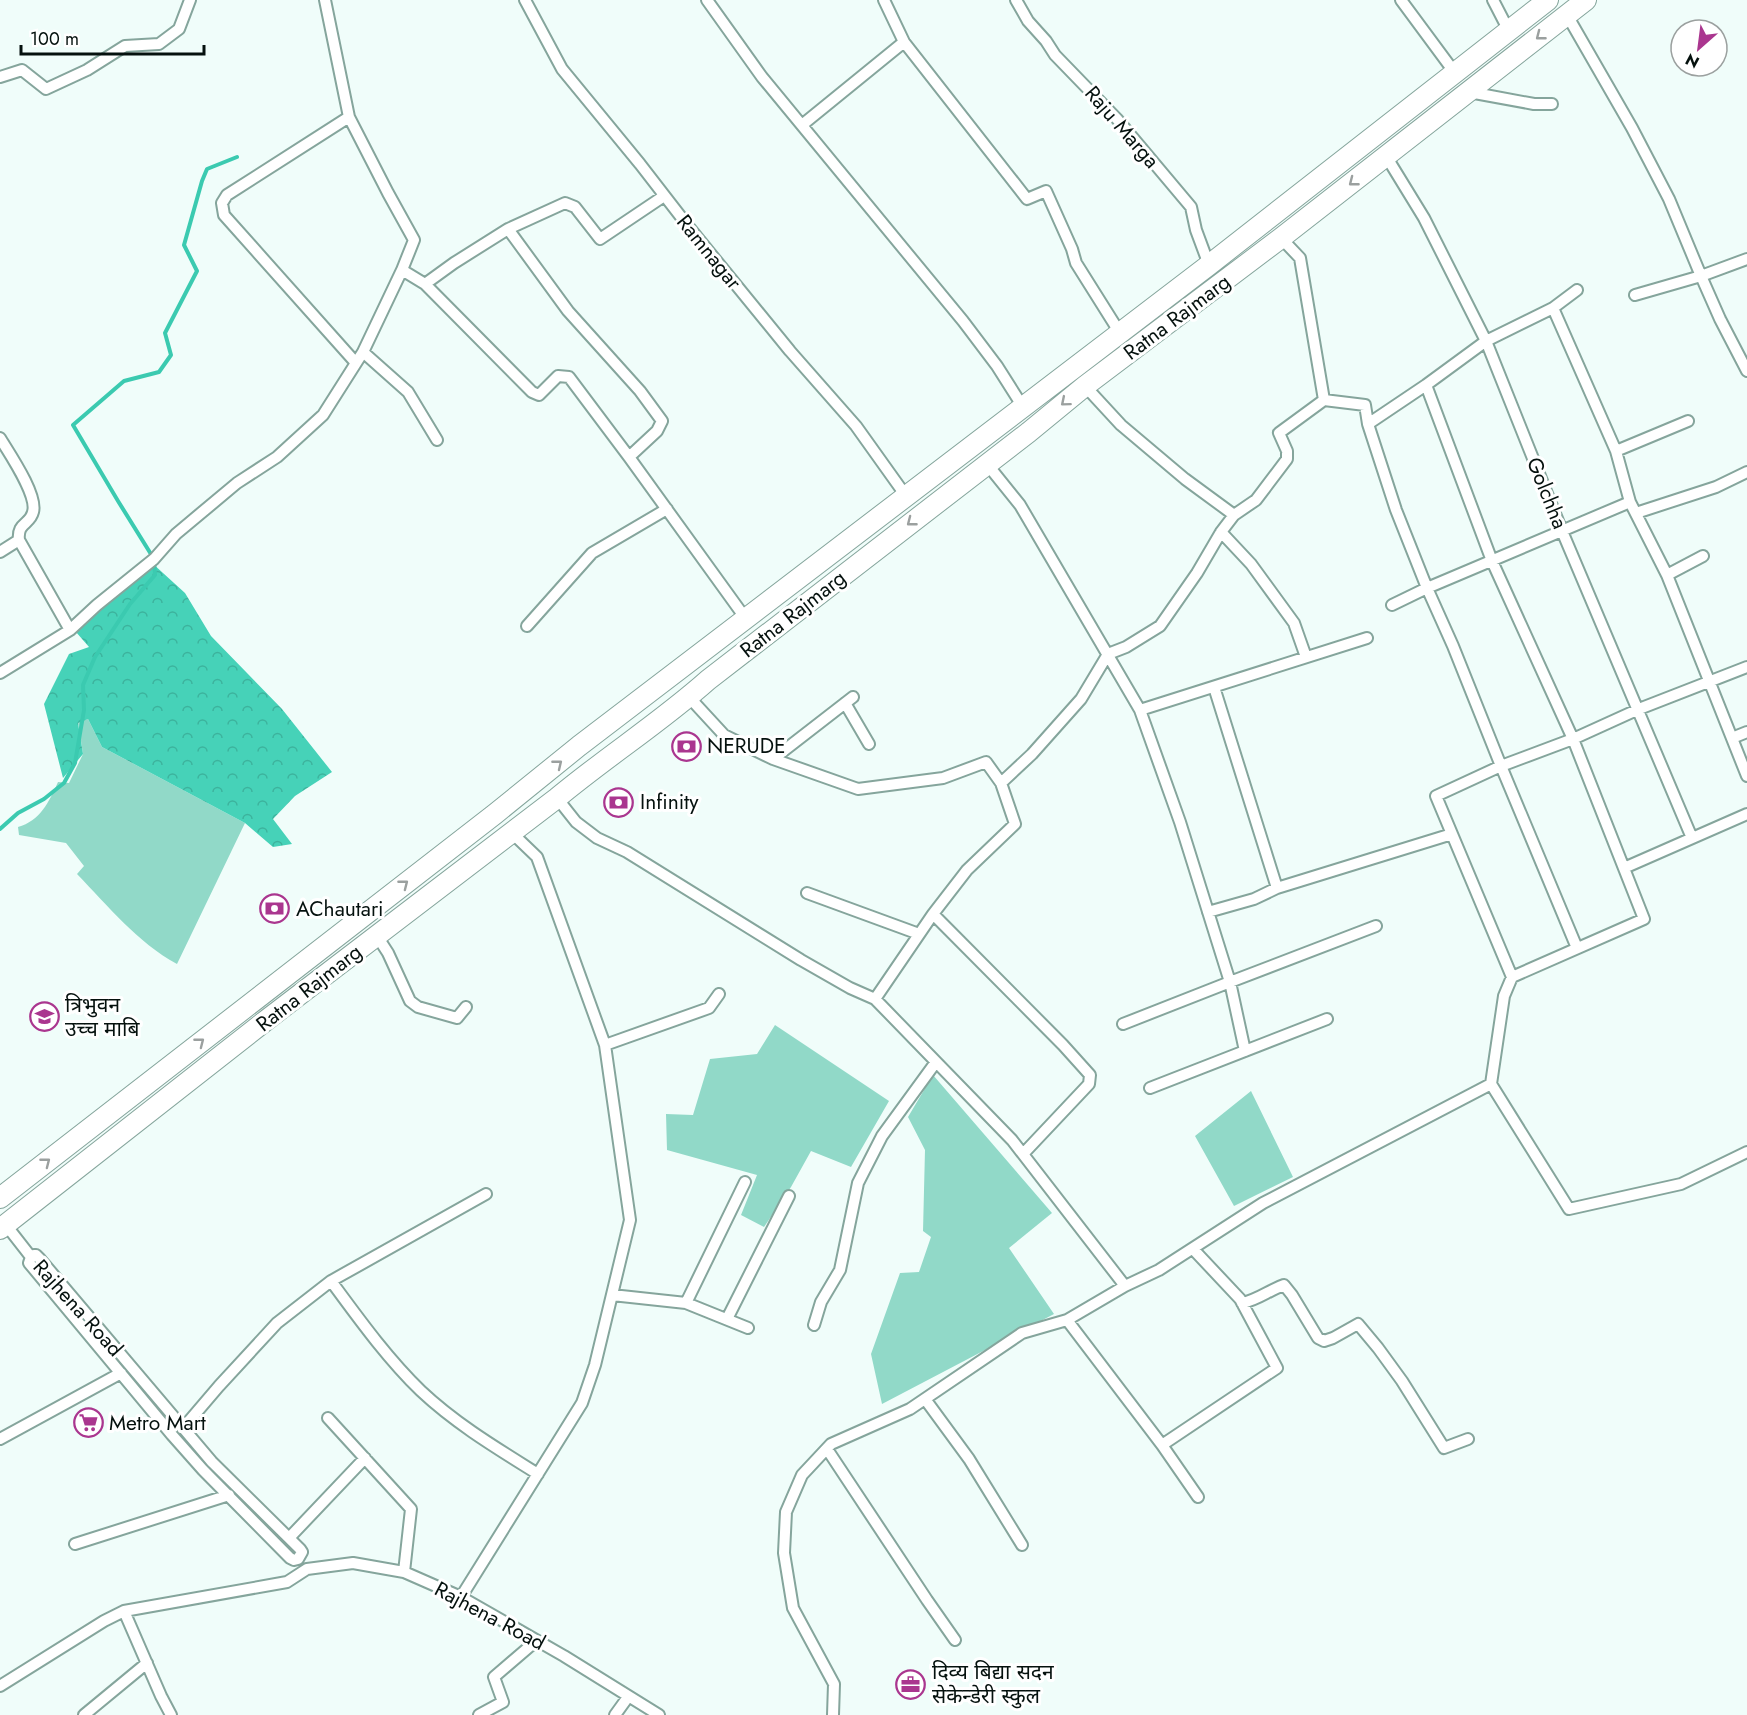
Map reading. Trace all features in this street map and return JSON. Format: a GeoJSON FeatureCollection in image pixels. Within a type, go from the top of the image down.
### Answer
{"type":"FeatureCollection","features":[{"type":"Feature","properties":{"kind":"highway","name":"Ratna Rajmarg"},"geometry":{"type":"LineString","coordinates":[[0,1198],[486,821],[579,746],[1209,265],[1548,0]]}},
{"type":"Feature","properties":{"kind":"highway","name":"Ratna Rajmarg"},"geometry":{"type":"LineString","coordinates":[[3,1227],[557,798],[586,773],[689,697],[1085,386],[1281,238],[1586,0]]}},
{"type":"Feature","properties":{"kind":"street"},"geometry":{"type":"LineString","coordinates":[[0,77],[22,70],[46,89],[87,70],[125,46],[159,44],[178,29],[190,0]]}},
{"type":"Feature","properties":{"kind":"street"},"geometry":{"type":"LineString","coordinates":[[0,673],[70,630],[154,559],[176,534],[237,483],[277,457],[323,415],[363,352],[414,240],[350,117],[325,0]]}},
{"type":"Feature","properties":{"kind":"street","name":"Ramnagar"},"geometry":{"type":"LineString","coordinates":[[525,0],[562,69],[790,351],[856,426],[906,496]]}},
{"type":"Feature","properties":{"kind":"street"},"geometry":{"type":"LineString","coordinates":[[707,0],[762,77],[963,321],[998,366],[1023,406]]}},
{"type":"Feature","properties":{"kind":"street"},"geometry":{"type":"LineString","coordinates":[[884,0],[904,42],[1027,199],[1046,191],[1076,263],[1120,333]]}},
{"type":"Feature","properties":{"kind":"street","name":"Raju Marga"},"geometry":{"type":"LineString","coordinates":[[1016,0],[1028,21],[1055,55],[1117,119],[1191,207],[1196,230],[1209,265]]}},
{"type":"Feature","properties":{"kind":"street"},"geometry":{"type":"LineString","coordinates":[[1401,0],[1455,73]]}},
{"type":"Feature","properties":{"kind":"street"},"geometry":{"type":"LineString","coordinates":[[1493,0],[1509,31]]}},
{"type":"Feature","properties":{"kind":"street"},"geometry":{"type":"LineString","coordinates":[[1567,15],[1670,199],[1720,320],[1747,371]]}},
{"type":"Feature","properties":{"kind":"street"},"geometry":{"type":"LineString","coordinates":[[802,125],[904,42]]}},
{"type":"Feature","properties":{"kind":"street"},"geometry":{"type":"LineString","coordinates":[[1468,92],[1534,104],[1552,104]]}},
{"type":"Feature","properties":{"kind":"street"},"geometry":{"type":"LineString","coordinates":[[350,117],[227,195],[222,203],[224,215],[356,363]]}},
{"type":"Feature","properties":{"kind":"street","name":"Golchha"},"geometry":{"type":"LineString","coordinates":[[1386,156],[1424,218],[1486,342],[1562,531],[1692,838]]}},
{"type":"Feature","properties":{"kind":"street"},"geometry":{"type":"LineString","coordinates":[[425,284],[508,229],[565,203],[575,207],[600,238],[664,196]]}},
{"type":"Feature","properties":{"kind":"street"},"geometry":{"type":"LineString","coordinates":[[508,229],[568,311],[640,391],[662,421],[657,431],[629,457]]}},
{"type":"Feature","properties":{"kind":"street"},"geometry":{"type":"LineString","coordinates":[[1281,238],[1300,258],[1324,400]]}},
{"type":"Feature","properties":{"kind":"street"},"geometry":{"type":"LineString","coordinates":[[1635,295],[1701,276],[1747,259]]}},
{"type":"Feature","properties":{"kind":"street"},"geometry":{"type":"LineString","coordinates":[[402,270],[425,284],[532,392],[539,395],[558,376],[569,377],[746,619]]}},
{"type":"Feature","properties":{"kind":"street"},"geometry":{"type":"LineString","coordinates":[[1368,424],[1486,342],[1553,308],[1578,290]]}},
{"type":"Feature","properties":{"kind":"street"},"geometry":{"type":"LineString","coordinates":[[1553,308],[1616,451],[1630,502],[1667,575],[1747,776]]}},
{"type":"Feature","properties":{"kind":"street"},"geometry":{"type":"LineString","coordinates":[[363,352],[408,392],[436,440]]}},
{"type":"Feature","properties":{"kind":"street"},"geometry":{"type":"LineString","coordinates":[[1426,385],[1492,561],[1573,739],[1644,919],[1512,977],[1504,996],[1491,1084],[1569,1209],[1681,1184],[1747,1152]]}},
{"type":"Feature","properties":{"kind":"street"},"geometry":{"type":"LineString","coordinates":[[1085,386],[1121,425],[1185,479],[1234,515]]}},
{"type":"Feature","properties":{"kind":"street"},"geometry":{"type":"LineString","coordinates":[[1001,783],[1032,754],[1081,699],[1108,654],[1126,647],[1161,626],[1197,573],[1221,532],[1234,515],[1256,500],[1287,459],[1287,451],[1278,433],[1324,400],[1365,405],[1368,424],[1396,510],[1577,948]]}},
{"type":"Feature","properties":{"kind":"street"},"geometry":{"type":"LineString","coordinates":[[1616,451],[1688,421]]}},
{"type":"Feature","properties":{"kind":"street"},"geometry":{"type":"LineString","coordinates":[[0,438],[25,478],[33,505],[33,512],[20,527],[19,540],[70,630]]}},
{"type":"Feature","properties":{"kind":"street"},"geometry":{"type":"LineString","coordinates":[[987,464],[1020,505],[1140,710],[1183,830],[1230,982],[1245,1050]]}},
{"type":"Feature","properties":{"kind":"street"},"geometry":{"type":"LineString","coordinates":[[1636,513],[1716,487],[1747,472]]}},
{"type":"Feature","properties":{"kind":"street"},"geometry":{"type":"LineString","coordinates":[[1392,605],[1630,502]]}},
{"type":"Feature","properties":{"kind":"street"},"geometry":{"type":"LineString","coordinates":[[527,626],[592,553],[667,509]]}},
{"type":"Feature","properties":{"kind":"street"},"geometry":{"type":"LineString","coordinates":[[1221,532],[1251,564],[1294,623],[1306,657]]}},
{"type":"Feature","properties":{"kind":"street"},"geometry":{"type":"LineString","coordinates":[[0,552],[19,540]]}},
{"type":"Feature","properties":{"kind":"street"},"geometry":{"type":"LineString","coordinates":[[1667,575],[1703,556]]}},
{"type":"Feature","properties":{"kind":"street"},"geometry":{"type":"LineString","coordinates":[[1140,710],[1367,638]]}},
{"type":"Feature","properties":{"kind":"street"},"geometry":{"type":"LineString","coordinates":[[1512,977],[1436,796],[1501,766],[1573,739],[1639,709],[1747,668]]}},
{"type":"Feature","properties":{"kind":"street"},"geometry":{"type":"LineString","coordinates":[[1214,687],[1277,888]]}},
{"type":"Feature","properties":{"kind":"street"},"geometry":{"type":"LineString","coordinates":[[689,697],[724,735],[773,759],[858,789],[943,778],[986,762],[1001,783],[1015,824],[967,870],[933,914],[875,999]]}},
{"type":"Feature","properties":{"kind":"street"},"geometry":{"type":"LineString","coordinates":[[773,759],[849,700],[869,744]]}},
{"type":"Feature","properties":{"kind":"street"},"geometry":{"type":"LineString","coordinates":[[1732,738],[1747,732]]}},
{"type":"Feature","properties":{"kind":"street"},"geometry":{"type":"LineString","coordinates":[[557,798],[576,822],[597,838],[627,852],[801,960],[850,988],[875,999],[1012,1140],[1125,1286]]}},
{"type":"Feature","properties":{"kind":"street"},"geometry":{"type":"LineString","coordinates":[[1624,868],[1747,813]]}},
{"type":"Feature","properties":{"kind":"street"},"geometry":{"type":"LineString","coordinates":[[461,1597],[582,1403],[595,1365],[630,1220],[605,1045],[537,857],[511,832]]}},
{"type":"Feature","properties":{"kind":"street"},"geometry":{"type":"LineString","coordinates":[[1208,912],[1254,899],[1277,888],[1452,834]]}},
{"type":"Feature","properties":{"kind":"street"},"geometry":{"type":"LineString","coordinates":[[807,893],[919,934]]}},
{"type":"Feature","properties":{"kind":"street"},"geometry":{"type":"LineString","coordinates":[[933,914],[1090,1075],[1089,1084],[1023,1154]]}},
{"type":"Feature","properties":{"kind":"street"},"geometry":{"type":"LineString","coordinates":[[1123,1024],[1376,926]]}},
{"type":"Feature","properties":{"kind":"street"},"geometry":{"type":"LineString","coordinates":[[377,936],[388,952],[410,1001],[418,1007],[457,1018],[466,1007]]}},
{"type":"Feature","properties":{"kind":"street"},"geometry":{"type":"LineString","coordinates":[[605,1045],[708,1008],[719,994]]}},
{"type":"Feature","properties":{"kind":"street"},"geometry":{"type":"LineString","coordinates":[[1150,1088],[1327,1019]]}},
{"type":"Feature","properties":{"kind":"street"},"geometry":{"type":"LineString","coordinates":[[814,1325],[821,1302],[840,1270],[858,1183],[882,1136],[936,1062]]}},
{"type":"Feature","properties":{"kind":"street"},"geometry":{"type":"LineString","coordinates":[[833,1715],[834,1684],[793,1608],[784,1553],[786,1512],[802,1475],[831,1444],[910,1409],[1022,1333],[1067,1320],[1125,1286],[1159,1270],[1263,1203],[1491,1084]]}},
{"type":"Feature","properties":{"kind":"street"},"geometry":{"type":"LineString","coordinates":[[686,1303],[745,1182]]}},
{"type":"Feature","properties":{"kind":"street"},"geometry":{"type":"LineString","coordinates":[[184,1427],[277,1323],[331,1281],[486,1194]]}},
{"type":"Feature","properties":{"kind":"street"},"geometry":{"type":"LineString","coordinates":[[727,1319],[789,1196]]}},
{"type":"Feature","properties":{"kind":"street","name":"Rajhena Road"},"geometry":{"type":"LineString","coordinates":[[3,1227],[116,1358],[184,1427],[212,1462],[289,1538],[296,1555]]}},
{"type":"Feature","properties":{"kind":"street"},"geometry":{"type":"LineString","coordinates":[[1162,1445],[1277,1368],[1242,1303],[1193,1249]]}},
{"type":"Feature","properties":{"kind":"street"},"geometry":{"type":"LineString","coordinates":[[331,1281],[389,1358],[424,1394],[470,1431],[538,1474]]}},
{"type":"Feature","properties":{"kind":"street"},"geometry":{"type":"LineString","coordinates":[[1242,1303],[1254,1301],[1272,1289],[1284,1285],[1318,1338],[1324,1341],[1333,1338],[1358,1324],[1402,1381],[1444,1448],[1468,1439]]}},
{"type":"Feature","properties":{"kind":"street"},"geometry":{"type":"LineString","coordinates":[[612,1295],[686,1303],[748,1328]]}},
{"type":"Feature","properties":{"kind":"street"},"geometry":{"type":"LineString","coordinates":[[1067,1320],[1162,1445],[1198,1497]]}},
{"type":"Feature","properties":{"kind":"street","name":"Rajhena Road"},"geometry":{"type":"LineString","coordinates":[[116,1358],[121,1373],[203,1470],[296,1555]]}},
{"type":"Feature","properties":{"kind":"street"},"geometry":{"type":"LineString","coordinates":[[0,1439],[121,1373]]}},
{"type":"Feature","properties":{"kind":"street"},"geometry":{"type":"LineString","coordinates":[[925,1399],[969,1459],[1022,1545]]}},
{"type":"Feature","properties":{"kind":"street"},"geometry":{"type":"LineString","coordinates":[[328,1418],[411,1509],[404,1572]]}},
{"type":"Feature","properties":{"kind":"street"},"geometry":{"type":"LineString","coordinates":[[827,1449],[955,1640]]}},
{"type":"Feature","properties":{"kind":"street"},"geometry":{"type":"LineString","coordinates":[[289,1538],[364,1458]]}},
{"type":"Feature","properties":{"kind":"street"},"geometry":{"type":"LineString","coordinates":[[203,1470],[212,1462]]}},
{"type":"Feature","properties":{"kind":"street"},"geometry":{"type":"LineString","coordinates":[[75,1544],[229,1495]]}},
{"type":"Feature","properties":{"kind":"street"},"geometry":{"type":"LineString","coordinates":[[0,1686],[124,1611],[286,1582],[307,1569],[296,1555]]}},
{"type":"Feature","properties":{"kind":"street","name":"Rajhena Road"},"geometry":{"type":"LineString","coordinates":[[307,1569],[353,1563],[404,1572],[461,1597],[564,1656],[659,1715]]}},
{"type":"Feature","properties":{"kind":"street"},"geometry":{"type":"LineString","coordinates":[[124,1611],[171,1715]]}},
{"type":"Feature","properties":{"kind":"street"},"geometry":{"type":"LineString","coordinates":[[479,1715],[503,1702],[494,1677],[536,1641]]}},
{"type":"Feature","properties":{"kind":"street"},"geometry":{"type":"LineString","coordinates":[[84,1715],[147,1663]]}},
{"type":"Feature","properties":{"kind":"street"},"geometry":{"type":"LineString","coordinates":[[615,1715],[628,1697]]}},
{"type":"Feature","properties":{"kind":"green space"},"geometry":{"type":"Polygon","coordinates":[[[152,563],[185,593],[211,636],[282,709],[332,772],[295,796],[273,819],[292,844],[273,847],[245,823],[102,747],[88,719],[78,723],[83,754],[63,778],[44,704],[69,654],[89,647],[76,632],[152,563]]]}},
{"type":"Feature","properties":{"kind":"green space"},"geometry":{"type":"Polygon","coordinates":[[[88,719],[102,747],[245,823],[177,964],[136,934],[77,874],[84,866],[66,843],[19,835],[18,827],[38,815],[58,782],[69,783],[83,754],[78,722],[88,719]]]}},
{"type":"Feature","properties":{"kind":"green space"},"geometry":{"type":"Polygon","coordinates":[[[775,1025],[889,1101],[851,1167],[811,1151],[791,1187],[764,1227],[741,1215],[757,1175],[667,1150],[666,1114],[693,1115],[710,1059],[757,1054],[775,1025]]]}},
{"type":"Feature","properties":{"kind":"green space"},"geometry":{"type":"Polygon","coordinates":[[[933,1075],[1052,1213],[1009,1248],[1054,1314],[882,1404],[871,1354],[900,1273],[919,1272],[931,1237],[923,1231],[925,1150],[908,1117],[933,1075]]]}},
{"type":"Feature","properties":{"kind":"green space"},"geometry":{"type":"Polygon","coordinates":[[[1251,1091],[1293,1177],[1234,1206],[1195,1136],[1251,1091]]]}},
{"type":"Feature","properties":{"kind":"waterway"},"geometry":{"type":"LineString","coordinates":[[0,829],[18,813],[44,799],[64,783],[75,763],[84,710],[83,685],[95,657],[130,604],[155,575],[154,559],[73,425],[124,381],[159,372],[171,355],[165,333],[197,271],[184,245],[202,181],[207,169],[237,157]]}},
{"type":"Feature","properties":{"kind":"place","name":"NERUDE"},"geometry":{"type":"Point","coordinates":[686,746]}},
{"type":"Feature","properties":{"kind":"place","name":"Infinity"},"geometry":{"type":"Point","coordinates":[619,802]}},
{"type":"Feature","properties":{"kind":"place","name":"AChautari"},"geometry":{"type":"Point","coordinates":[275,909]}},
{"type":"Feature","properties":{"kind":"place","name":"त्रिभुवन उच्च माबि"},"geometry":{"type":"Point","coordinates":[44,1017]}},
{"type":"Feature","properties":{"kind":"place","name":"Metro Mart"},"geometry":{"type":"Point","coordinates":[88,1423]}},
{"type":"Feature","properties":{"kind":"place","name":"दिव्य बिद्या सदन सेकेन्डेरी स्कुल"},"geometry":{"type":"Point","coordinates":[911,1684]}}]}
